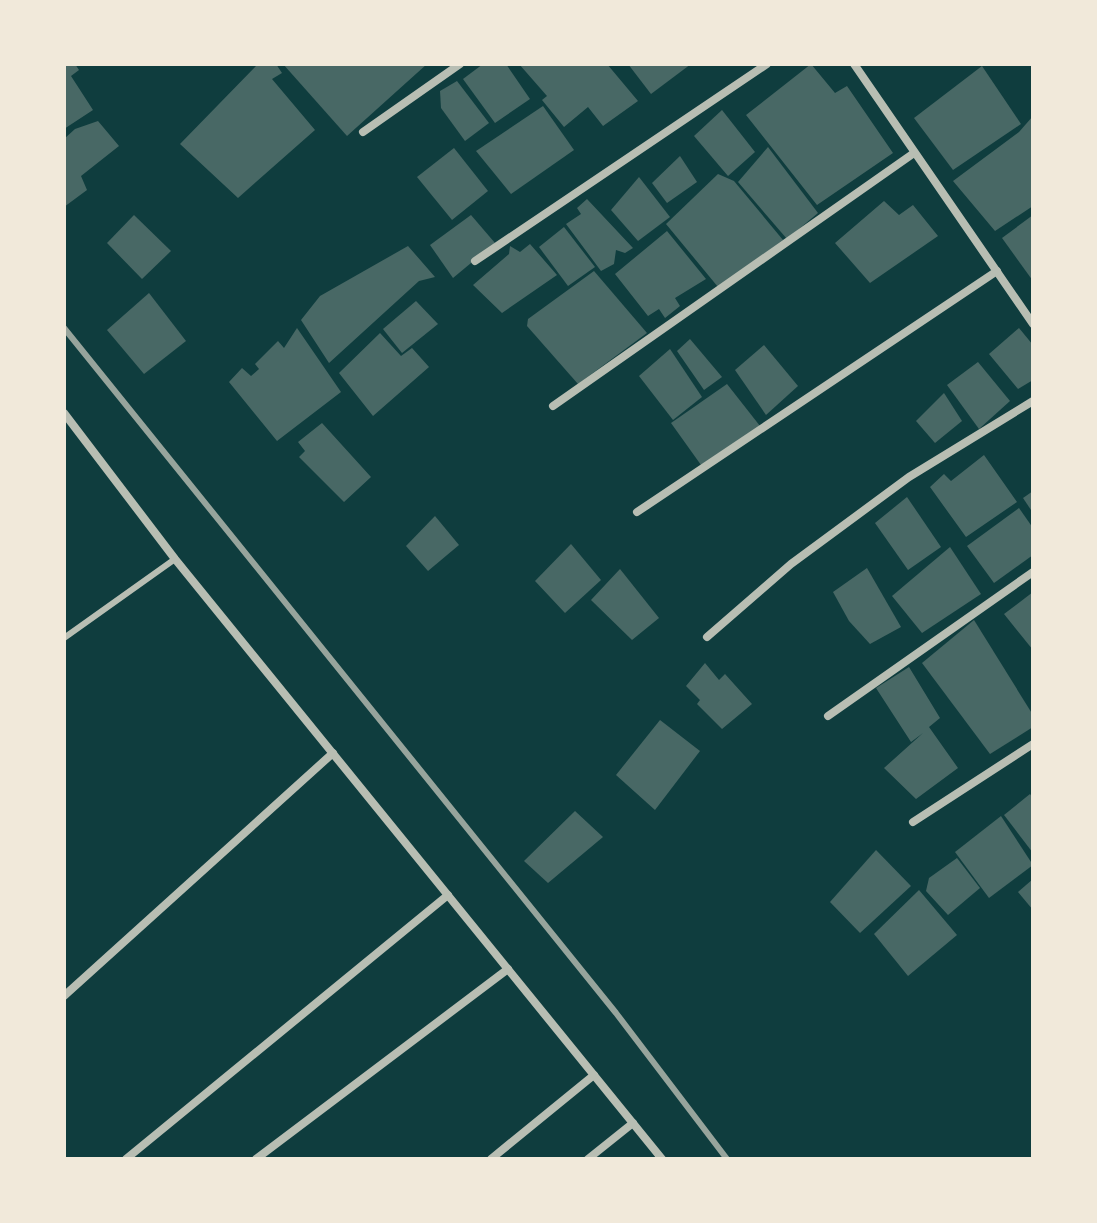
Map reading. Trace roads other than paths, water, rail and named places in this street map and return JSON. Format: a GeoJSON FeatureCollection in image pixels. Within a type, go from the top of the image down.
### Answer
{"type":"FeatureCollection","features":[{"type":"Feature","properties":{"kind":"street"},"geometry":{"type":"LineString","coordinates":[[363,132],[460,64]]}},
{"type":"Feature","properties":{"kind":"street"},"geometry":{"type":"LineString","coordinates":[[475,261],[767,64]]}},
{"type":"Feature","properties":{"kind":"street"},"geometry":{"type":"LineString","coordinates":[[854,64],[1033,324]]}},
{"type":"Feature","properties":{"kind":"street"},"geometry":{"type":"LineString","coordinates":[[553,406],[914,153]]}},
{"type":"Feature","properties":{"kind":"street"},"geometry":{"type":"LineString","coordinates":[[637,512],[997,271]]}},
{"type":"Feature","properties":{"kind":"street"},"geometry":{"type":"LineString","coordinates":[[707,637],[791,564],[909,477],[1033,401]]}},
{"type":"Feature","properties":{"kind":"street"},"geometry":{"type":"LineString","coordinates":[[64,413],[175,559],[662,1159]]}},
{"type":"Feature","properties":{"kind":"street"},"geometry":{"type":"LineString","coordinates":[[828,716],[1033,572]]}},
{"type":"Feature","properties":{"kind":"street"},"geometry":{"type":"LineString","coordinates":[[913,822],[1033,744]]}},
{"type":"Feature","properties":{"kind":"street"},"geometry":{"type":"LineString","coordinates":[[64,996],[333,753]]}},
{"type":"Feature","properties":{"kind":"street"},"geometry":{"type":"LineString","coordinates":[[126,1159],[448,895]]}},
{"type":"Feature","properties":{"kind":"street"},"geometry":{"type":"LineString","coordinates":[[256,1159],[508,969]]}},
{"type":"Feature","properties":{"kind":"street"},"geometry":{"type":"LineString","coordinates":[[491,1159],[594,1075]]}},
{"type":"Feature","properties":{"kind":"street"},"geometry":{"type":"LineString","coordinates":[[588,1159],[633,1123]]}},
{"type":"Feature","properties":{"kind":"lane"},"geometry":{"type":"LineString","coordinates":[[64,638],[175,559]]}},
{"type":"Feature","properties":{"kind":"railway"},"geometry":{"type":"LineString","coordinates":[[64,328],[616,1013],[727,1159]]}}]}
